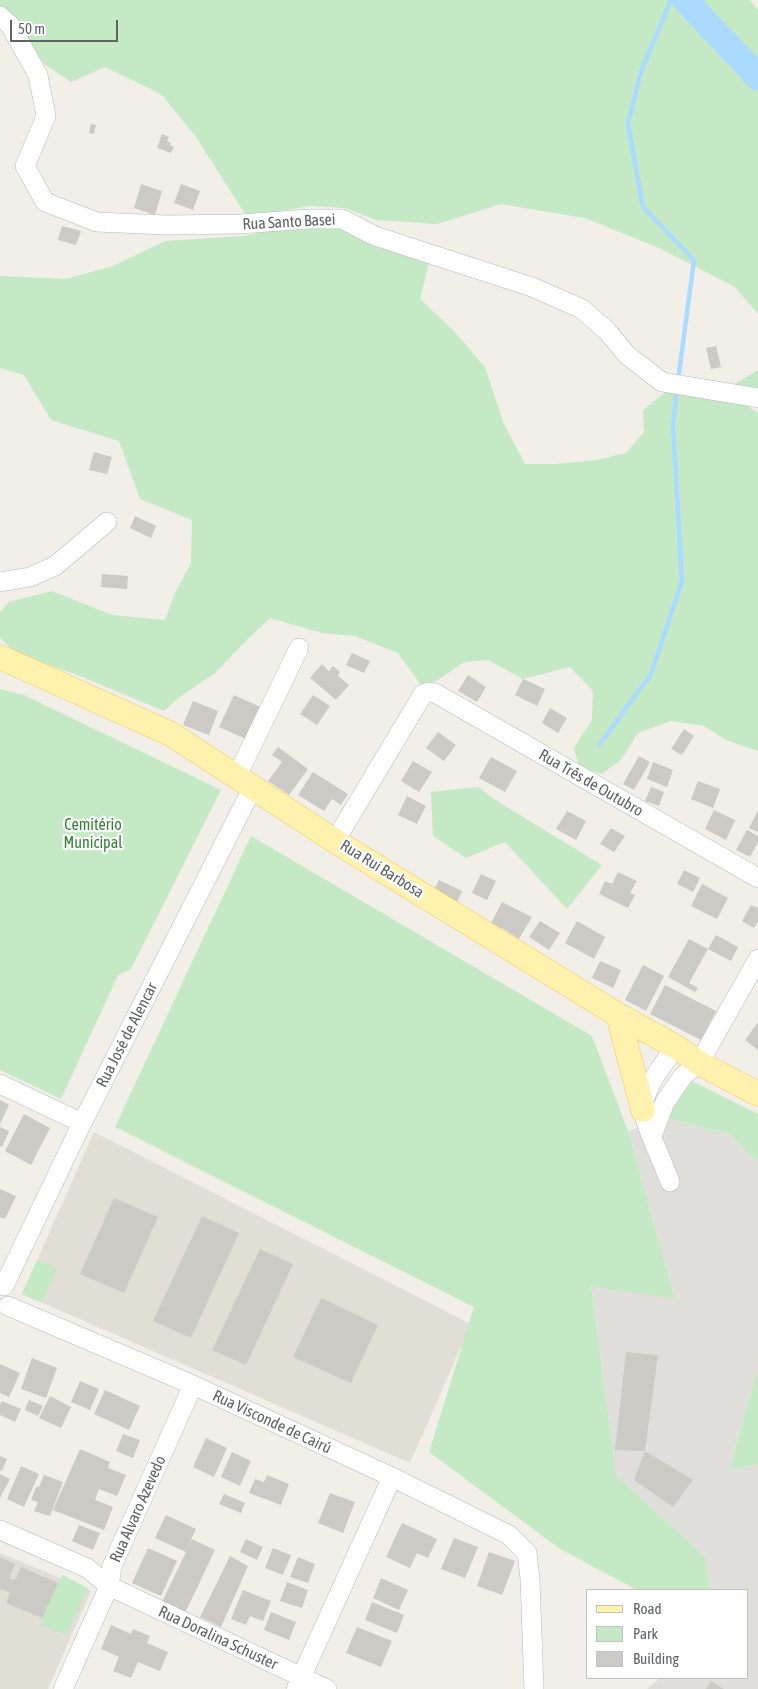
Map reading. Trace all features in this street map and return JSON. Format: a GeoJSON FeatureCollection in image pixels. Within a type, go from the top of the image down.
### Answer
{"type":"FeatureCollection","features":[{"type":"Feature","properties":{"kind":"main road","name":"Rua Rui Barbosa"},"geometry":{"type":"LineString","coordinates":[[0,657],[171,734],[336,841],[618,1015],[676,1047],[698,1063],[758,1094]]}},
{"type":"Feature","properties":{"kind":"main road"},"geometry":{"type":"LineString","coordinates":[[618,1015],[643,1110]]}},
{"type":"Feature","properties":{"kind":"street","name":"Rua Santo Basei"},"geometry":{"type":"LineString","coordinates":[[0,16],[10,25],[38,75],[46,116],[25,166],[46,202],[97,222],[166,226],[342,219],[375,236],[532,287],[582,309],[607,331],[627,355],[662,382],[758,398]]}},
{"type":"Feature","properties":{"kind":"street"},"geometry":{"type":"LineString","coordinates":[[0,582],[30,577],[55,566],[106,522]]}},
{"type":"Feature","properties":{"kind":"street","name":"Rua José de Alencar"},"geometry":{"type":"LineString","coordinates":[[2,1285],[82,1123],[245,782],[299,648]]}},
{"type":"Feature","properties":{"kind":"street","name":"Rua Três de Outubro"},"geometry":{"type":"LineString","coordinates":[[336,841],[424,694],[430,692],[435,693],[758,878]]}},
{"type":"Feature","properties":{"kind":"street"},"geometry":{"type":"LineString","coordinates":[[652,1136],[665,1102],[683,1076],[698,1063],[758,959]]}},
{"type":"Feature","properties":{"kind":"street"},"geometry":{"type":"LineString","coordinates":[[670,1182],[643,1110],[648,1092],[658,1073],[676,1047]]}},
{"type":"Feature","properties":{"kind":"street"},"geometry":{"type":"LineString","coordinates":[[0,1084],[82,1123]]}},
{"type":"Feature","properties":{"kind":"street"},"geometry":{"type":"LineString","coordinates":[[2,1285],[9,1290],[11,1295],[11,1301],[4,1308]]}},
{"type":"Feature","properties":{"kind":"street","name":"Rua Visconde de Cairú"},"geometry":{"type":"LineString","coordinates":[[4,1308],[193,1385],[392,1477],[509,1535],[527,1553],[530,1579],[534,1689]]}},
{"type":"Feature","properties":{"kind":"street","name":"Rua Alvaro Azevedo"},"geometry":{"type":"LineString","coordinates":[[63,1689],[109,1586],[112,1566],[193,1385]]}},
{"type":"Feature","properties":{"kind":"street"},"geometry":{"type":"LineString","coordinates":[[299,1683],[392,1477]]}},
{"type":"Feature","properties":{"kind":"street","name":"Rua Doralina Schuster"},"geometry":{"type":"LineString","coordinates":[[0,1530],[87,1568],[109,1586],[299,1683],[327,1689]]}},
{"type":"Feature","properties":{"kind":"shaded area"},"geometry":{"type":"Polygon","coordinates":[[[666,1118],[729,1134],[758,1162],[758,1369],[729,1469],[758,1464],[758,1689],[647,1689],[659,1679],[748,1679],[748,1589],[710,1589],[706,1558],[616,1475],[591,1285],[675,1299],[628,1131],[666,1118]]]}},
{"type":"Feature","properties":{"kind":"shaded area"},"geometry":{"type":"Polygon","coordinates":[[[94,1132],[471,1324],[410,1463],[22,1294],[94,1132]]]}},
{"type":"Feature","properties":{"kind":"shaded area"},"geometry":{"type":"Polygon","coordinates":[[[0,1553],[91,1591],[48,1689],[0,1689],[0,1553]]]}},
{"type":"Feature","properties":{"kind":"green space"},"geometry":{"type":"Polygon","coordinates":[[[0,0],[750,0],[758,10],[758,314],[735,287],[657,247],[585,218],[501,204],[437,224],[376,220],[345,208],[310,206],[247,217],[196,137],[161,94],[105,67],[71,82],[44,64],[13,20],[0,6],[0,0]]]}},
{"type":"Feature","properties":{"kind":"green space"},"geometry":{"type":"Polygon","coordinates":[[[315,221],[345,221],[430,258],[420,299],[453,330],[485,367],[503,422],[525,464],[557,464],[596,460],[626,453],[644,432],[643,410],[667,391],[739,400],[758,413],[758,751],[726,740],[704,726],[671,721],[638,733],[621,760],[602,774],[579,767],[574,748],[592,720],[593,691],[570,667],[523,679],[488,660],[464,662],[423,688],[398,653],[355,636],[322,633],[270,618],[215,673],[181,696],[164,711],[85,678],[16,653],[0,638],[0,612],[9,602],[52,591],[112,615],[165,620],[175,593],[191,563],[192,520],[140,499],[119,441],[51,420],[24,375],[0,368],[0,276],[66,279],[113,266],[165,241],[243,236],[315,221]]]}},
{"type":"Feature","properties":{"kind":"green space"},"geometry":{"type":"Polygon","coordinates":[[[758,370],[758,391],[730,387],[758,370]]]}},
{"type":"Feature","properties":{"kind":"green space","name":"Cemitério Municipal"},"geometry":{"type":"Polygon","coordinates":[[[0,689],[26,696],[221,790],[131,969],[118,975],[61,1099],[0,1070],[0,689]]]}},
{"type":"Feature","properties":{"kind":"green space"},"geometry":{"type":"Polygon","coordinates":[[[478,787],[500,803],[602,865],[567,909],[505,842],[466,858],[433,836],[431,792],[478,787]]]}},
{"type":"Feature","properties":{"kind":"green space"},"geometry":{"type":"Polygon","coordinates":[[[251,836],[592,1036],[628,1131],[675,1299],[591,1286],[616,1475],[706,1558],[710,1589],[635,1589],[560,1549],[429,1452],[474,1307],[115,1127],[251,836]]]}},
{"type":"Feature","properties":{"kind":"green space"},"geometry":{"type":"Polygon","coordinates":[[[692,1081],[758,1114],[758,1162],[729,1134],[666,1118],[692,1081]]]}},
{"type":"Feature","properties":{"kind":"green space"},"geometry":{"type":"Polygon","coordinates":[[[37,1260],[57,1268],[42,1303],[22,1294],[37,1260]]]}},
{"type":"Feature","properties":{"kind":"green space"},"geometry":{"type":"Polygon","coordinates":[[[758,1369],[758,1464],[729,1470],[758,1369]]]}},
{"type":"Feature","properties":{"kind":"green space"},"geometry":{"type":"Polygon","coordinates":[[[62,1575],[88,1588],[66,1635],[43,1625],[42,1618],[62,1575]]]}},
{"type":"Feature","properties":{"kind":"building"},"geometry":{"type":"Polygon","coordinates":[[[91,124],[96,125],[94,134],[89,133],[91,124]]]}},
{"type":"Feature","properties":{"kind":"building"},"geometry":{"type":"Polygon","coordinates":[[[162,134],[169,137],[167,141],[174,147],[171,153],[157,148],[162,134]]]}},
{"type":"Feature","properties":{"kind":"building"},"geometry":{"type":"Polygon","coordinates":[[[141,184],[162,191],[155,215],[134,208],[141,184]]]}},
{"type":"Feature","properties":{"kind":"building"},"geometry":{"type":"Polygon","coordinates":[[[181,184],[200,191],[193,210],[174,203],[181,184]]]}},
{"type":"Feature","properties":{"kind":"building"},"geometry":{"type":"Polygon","coordinates":[[[62,226],[81,231],[76,245],[58,240],[62,226]]]}},
{"type":"Feature","properties":{"kind":"building"},"geometry":{"type":"Polygon","coordinates":[[[716,346],[721,367],[711,369],[706,348],[716,346]]]}},
{"type":"Feature","properties":{"kind":"building"},"geometry":{"type":"Polygon","coordinates":[[[94,452],[112,457],[107,474],[89,470],[94,452]]]}},
{"type":"Feature","properties":{"kind":"building"},"geometry":{"type":"Polygon","coordinates":[[[135,516],[156,526],[151,538],[130,528],[135,516]]]}},
{"type":"Feature","properties":{"kind":"building"},"geometry":{"type":"Polygon","coordinates":[[[102,574],[128,576],[127,589],[101,587],[102,574]]]}},
{"type":"Feature","properties":{"kind":"building"},"geometry":{"type":"Polygon","coordinates":[[[352,653],[370,661],[364,673],[346,665],[352,653]]]}},
{"type":"Feature","properties":{"kind":"building"},"geometry":{"type":"Polygon","coordinates":[[[322,664],[329,671],[333,666],[340,672],[338,676],[349,685],[336,700],[310,678],[322,664]]]}},
{"type":"Feature","properties":{"kind":"building"},"geometry":{"type":"Polygon","coordinates":[[[468,675],[486,687],[477,702],[458,691],[468,675]]]}},
{"type":"Feature","properties":{"kind":"building"},"geometry":{"type":"Polygon","coordinates":[[[523,679],[545,689],[537,706],[515,695],[523,679]]]}},
{"type":"Feature","properties":{"kind":"building"},"geometry":{"type":"Polygon","coordinates":[[[234,695],[265,709],[250,741],[219,727],[234,695]]]}},
{"type":"Feature","properties":{"kind":"building"},"geometry":{"type":"Polygon","coordinates":[[[313,695],[330,706],[317,725],[300,714],[313,695]]]}},
{"type":"Feature","properties":{"kind":"building"},"geometry":{"type":"Polygon","coordinates":[[[193,701],[218,711],[209,735],[183,725],[193,701]]]}},
{"type":"Feature","properties":{"kind":"building"},"geometry":{"type":"Polygon","coordinates":[[[550,708],[567,718],[558,733],[542,723],[550,708]]]}},
{"type":"Feature","properties":{"kind":"building"},"geometry":{"type":"Polygon","coordinates":[[[684,729],[694,736],[682,755],[671,749],[684,729]]]}},
{"type":"Feature","properties":{"kind":"building"},"geometry":{"type":"Polygon","coordinates":[[[438,732],[456,745],[444,761],[426,748],[438,732]]]}},
{"type":"Feature","properties":{"kind":"building"},"geometry":{"type":"Polygon","coordinates":[[[278,747],[308,769],[289,795],[268,781],[282,762],[272,755],[278,747]]]}},
{"type":"Feature","properties":{"kind":"building"},"geometry":{"type":"Polygon","coordinates":[[[639,756],[650,762],[634,790],[623,784],[639,756]]]}},
{"type":"Feature","properties":{"kind":"building"},"geometry":{"type":"Polygon","coordinates":[[[491,757],[517,771],[505,792],[479,778],[491,757]]]}},
{"type":"Feature","properties":{"kind":"building"},"geometry":{"type":"Polygon","coordinates":[[[413,761],[432,772],[419,792],[401,781],[413,761]]]}},
{"type":"Feature","properties":{"kind":"building"},"geometry":{"type":"Polygon","coordinates":[[[653,762],[673,770],[667,787],[647,779],[653,762]]]}},
{"type":"Feature","properties":{"kind":"building"},"geometry":{"type":"Polygon","coordinates":[[[313,772],[348,794],[341,805],[332,799],[324,811],[298,795],[313,772]]]}},
{"type":"Feature","properties":{"kind":"building"},"geometry":{"type":"Polygon","coordinates":[[[698,781],[720,789],[713,808],[691,799],[698,781]]]}},
{"type":"Feature","properties":{"kind":"building"},"geometry":{"type":"Polygon","coordinates":[[[651,787],[664,792],[659,806],[645,801],[651,787]]]}},
{"type":"Feature","properties":{"kind":"building"},"geometry":{"type":"Polygon","coordinates":[[[407,796],[426,806],[417,824],[398,815],[407,796]]]}},
{"type":"Feature","properties":{"kind":"building"},"geometry":{"type":"Polygon","coordinates":[[[714,810],[735,820],[726,840],[705,829],[714,810]]]}},
{"type":"Feature","properties":{"kind":"building"},"geometry":{"type":"Polygon","coordinates":[[[758,810],[758,832],[749,828],[758,810]]]}},
{"type":"Feature","properties":{"kind":"building"},"geometry":{"type":"Polygon","coordinates":[[[567,811],[586,821],[576,840],[556,829],[567,811]]]}},
{"type":"Feature","properties":{"kind":"building"},"geometry":{"type":"Polygon","coordinates":[[[611,828],[625,836],[614,852],[600,844],[611,828]]]}},
{"type":"Feature","properties":{"kind":"building"},"geometry":{"type":"Polygon","coordinates":[[[747,830],[758,836],[758,842],[750,857],[736,850],[747,830]]]}},
{"type":"Feature","properties":{"kind":"building"},"geometry":{"type":"Polygon","coordinates":[[[684,870],[700,878],[693,892],[677,884],[684,870]]]}},
{"type":"Feature","properties":{"kind":"building"},"geometry":{"type":"Polygon","coordinates":[[[618,872],[637,881],[630,893],[635,895],[628,908],[599,894],[605,881],[612,884],[618,872]]]}},
{"type":"Feature","properties":{"kind":"building"},"geometry":{"type":"Polygon","coordinates":[[[481,874],[496,881],[487,900],[472,893],[481,874]]]}},
{"type":"Feature","properties":{"kind":"building"},"geometry":{"type":"Polygon","coordinates":[[[439,880],[462,891],[456,905],[432,893],[439,880]]]}},
{"type":"Feature","properties":{"kind":"building"},"geometry":{"type":"Polygon","coordinates":[[[702,884],[728,898],[717,919],[691,906],[702,884]]]}},
{"type":"Feature","properties":{"kind":"building"},"geometry":{"type":"Polygon","coordinates":[[[502,902],[532,917],[519,939],[502,928],[500,931],[490,925],[502,902]]]}},
{"type":"Feature","properties":{"kind":"building"},"geometry":{"type":"Polygon","coordinates":[[[751,905],[758,908],[758,921],[754,928],[742,921],[751,905]]]}},
{"type":"Feature","properties":{"kind":"building"},"geometry":{"type":"Polygon","coordinates":[[[540,921],[560,933],[549,950],[529,937],[540,921]]]}},
{"type":"Feature","properties":{"kind":"building"},"geometry":{"type":"Polygon","coordinates":[[[577,921],[605,937],[594,959],[565,943],[577,921]]]}},
{"type":"Feature","properties":{"kind":"building"},"geometry":{"type":"Polygon","coordinates":[[[716,935],[738,947],[731,961],[708,949],[716,935]]]}},
{"type":"Feature","properties":{"kind":"building"},"geometry":{"type":"Polygon","coordinates":[[[689,939],[708,949],[689,983],[698,988],[695,992],[668,977],[689,939]]]}},
{"type":"Feature","properties":{"kind":"building"},"geometry":{"type":"Polygon","coordinates":[[[600,961],[621,970],[613,988],[592,978],[600,961]]]}},
{"type":"Feature","properties":{"kind":"building"},"geometry":{"type":"Polygon","coordinates":[[[643,965],[664,976],[646,1011],[625,1000],[643,965]]]}},
{"type":"Feature","properties":{"kind":"building"},"geometry":{"type":"Polygon","coordinates":[[[665,985],[716,1011],[701,1040],[650,1014],[665,985]]]}},
{"type":"Feature","properties":{"kind":"building"},"geometry":{"type":"Polygon","coordinates":[[[758,1022],[758,1050],[745,1040],[758,1022]]]}},
{"type":"Feature","properties":{"kind":"building"},"geometry":{"type":"Polygon","coordinates":[[[0,1100],[9,1105],[0,1124],[0,1100]]]}},
{"type":"Feature","properties":{"kind":"building"},"geometry":{"type":"Polygon","coordinates":[[[24,1114],[50,1128],[31,1165],[5,1151],[24,1114]]]}},
{"type":"Feature","properties":{"kind":"building"},"geometry":{"type":"Polygon","coordinates":[[[0,1127],[9,1131],[2,1147],[0,1146],[0,1127]]]}},
{"type":"Feature","properties":{"kind":"building"},"geometry":{"type":"Polygon","coordinates":[[[0,1189],[16,1196],[5,1219],[0,1217],[0,1189]]]}},
{"type":"Feature","properties":{"kind":"building"},"geometry":{"type":"Polygon","coordinates":[[[114,1198],[158,1217],[124,1293],[80,1274],[114,1198]]]}},
{"type":"Feature","properties":{"kind":"building"},"geometry":{"type":"Polygon","coordinates":[[[202,1216],[239,1233],[191,1338],[153,1321],[202,1216]]]}},
{"type":"Feature","properties":{"kind":"building"},"geometry":{"type":"Polygon","coordinates":[[[260,1249],[293,1264],[246,1365],[212,1350],[260,1249]]]}},
{"type":"Feature","properties":{"kind":"building"},"geometry":{"type":"Polygon","coordinates":[[[321,1298],[378,1325],[351,1383],[293,1357],[321,1298]]]}},
{"type":"Feature","properties":{"kind":"building"},"geometry":{"type":"Polygon","coordinates":[[[626,1352],[658,1355],[645,1451],[615,1450],[626,1352]]]}},
{"type":"Feature","properties":{"kind":"building"},"geometry":{"type":"Polygon","coordinates":[[[32,1358],[57,1368],[46,1398],[21,1389],[32,1358]]]}},
{"type":"Feature","properties":{"kind":"building"},"geometry":{"type":"Polygon","coordinates":[[[0,1364],[20,1373],[9,1397],[0,1393],[0,1364]]]}},
{"type":"Feature","properties":{"kind":"building"},"geometry":{"type":"Polygon","coordinates":[[[80,1381],[99,1389],[90,1410],[71,1402],[80,1381]]]}},
{"type":"Feature","properties":{"kind":"building"},"geometry":{"type":"Polygon","coordinates":[[[105,1390],[140,1406],[129,1430],[94,1414],[105,1390]]]}},
{"type":"Feature","properties":{"kind":"building"},"geometry":{"type":"Polygon","coordinates":[[[50,1396],[71,1407],[61,1428],[39,1418],[50,1396]]]}},
{"type":"Feature","properties":{"kind":"building"},"geometry":{"type":"Polygon","coordinates":[[[29,1400],[43,1406],[38,1416],[25,1410],[29,1400]]]}},
{"type":"Feature","properties":{"kind":"building"},"geometry":{"type":"Polygon","coordinates":[[[2,1401],[21,1409],[15,1422],[0,1415],[0,1404],[2,1401]]]}},
{"type":"Feature","properties":{"kind":"building"},"geometry":{"type":"Polygon","coordinates":[[[123,1434],[140,1440],[133,1458],[116,1451],[123,1434]]]}},
{"type":"Feature","properties":{"kind":"building"},"geometry":{"type":"Polygon","coordinates":[[[206,1438],[227,1448],[214,1477],[193,1467],[206,1438]]]}},
{"type":"Feature","properties":{"kind":"building"},"geometry":{"type":"Polygon","coordinates":[[[80,1449],[110,1462],[108,1468],[126,1475],[117,1496],[99,1489],[95,1500],[113,1507],[104,1530],[53,1510],[80,1449]]]}},
{"type":"Feature","properties":{"kind":"building"},"geometry":{"type":"Polygon","coordinates":[[[645,1451],[693,1480],[673,1507],[634,1480],[645,1451]]]}},
{"type":"Feature","properties":{"kind":"building"},"geometry":{"type":"Polygon","coordinates":[[[232,1452],[251,1461],[240,1486],[221,1477],[232,1452]]]}},
{"type":"Feature","properties":{"kind":"building"},"geometry":{"type":"Polygon","coordinates":[[[0,1456],[7,1459],[2,1471],[0,1470],[0,1456]]]}},
{"type":"Feature","properties":{"kind":"building"},"geometry":{"type":"Polygon","coordinates":[[[21,1466],[39,1474],[24,1507],[7,1499],[21,1466]]]}},
{"type":"Feature","properties":{"kind":"building"},"geometry":{"type":"Polygon","coordinates":[[[0,1474],[10,1479],[0,1498],[0,1474]]]}},
{"type":"Feature","properties":{"kind":"building"},"geometry":{"type":"Polygon","coordinates":[[[44,1475],[63,1482],[50,1516],[34,1511],[38,1502],[31,1500],[36,1487],[39,1487],[44,1475]]]}},
{"type":"Feature","properties":{"kind":"building"},"geometry":{"type":"Polygon","coordinates":[[[267,1475],[289,1484],[281,1505],[249,1493],[255,1479],[264,1482],[267,1475]]]}},
{"type":"Feature","properties":{"kind":"building"},"geometry":{"type":"Polygon","coordinates":[[[330,1493],[355,1502],[343,1533],[318,1523],[330,1493]]]}},
{"type":"Feature","properties":{"kind":"building"},"geometry":{"type":"Polygon","coordinates":[[[224,1494],[245,1503],[241,1513],[219,1504],[224,1494]]]}},
{"type":"Feature","properties":{"kind":"building"},"geometry":{"type":"Polygon","coordinates":[[[166,1515],[196,1529],[187,1548],[192,1539],[215,1550],[185,1613],[162,1602],[186,1552],[155,1538],[166,1515]]]}},
{"type":"Feature","properties":{"kind":"building"},"geometry":{"type":"Polygon","coordinates":[[[402,1523],[437,1539],[428,1558],[417,1553],[410,1568],[386,1557],[402,1523]]]}},
{"type":"Feature","properties":{"kind":"building"},"geometry":{"type":"Polygon","coordinates":[[[79,1525],[100,1533],[93,1550],[72,1541],[79,1525]]]}},
{"type":"Feature","properties":{"kind":"building"},"geometry":{"type":"Polygon","coordinates":[[[454,1538],[478,1547],[465,1578],[441,1569],[454,1538]]]}},
{"type":"Feature","properties":{"kind":"building"},"geometry":{"type":"Polygon","coordinates":[[[246,1539],[263,1547],[257,1560],[240,1552],[246,1539]]]}},
{"type":"Feature","properties":{"kind":"building"},"geometry":{"type":"Polygon","coordinates":[[[148,1548],[177,1561],[161,1596],[132,1583],[148,1548]]]}},
{"type":"Feature","properties":{"kind":"building"},"geometry":{"type":"Polygon","coordinates":[[[273,1548],[291,1555],[283,1575],[265,1568],[273,1548]]]}},
{"type":"Feature","properties":{"kind":"building"},"geometry":{"type":"Polygon","coordinates":[[[489,1552],[515,1561],[502,1595],[477,1586],[489,1552]]]}},
{"type":"Feature","properties":{"kind":"building"},"geometry":{"type":"Polygon","coordinates":[[[230,1556],[248,1566],[221,1627],[200,1617],[230,1556]]]}},
{"type":"Feature","properties":{"kind":"building"},"geometry":{"type":"Polygon","coordinates":[[[0,1557],[15,1564],[9,1578],[15,1580],[21,1567],[58,1583],[42,1618],[6,1603],[10,1593],[1,1589],[0,1592],[0,1557]]]}},
{"type":"Feature","properties":{"kind":"building"},"geometry":{"type":"Polygon","coordinates":[[[298,1557],[315,1564],[308,1583],[290,1577],[298,1557]]]}},
{"type":"Feature","properties":{"kind":"building"},"geometry":{"type":"Polygon","coordinates":[[[381,1578],[408,1590],[399,1610],[373,1598],[381,1578]]]}},
{"type":"Feature","properties":{"kind":"building"},"geometry":{"type":"Polygon","coordinates":[[[287,1582],[308,1590],[302,1608],[280,1601],[287,1582]]]}},
{"type":"Feature","properties":{"kind":"building"},"geometry":{"type":"Polygon","coordinates":[[[243,1590],[271,1601],[263,1621],[250,1616],[246,1625],[231,1619],[243,1590]]]}},
{"type":"Feature","properties":{"kind":"building"},"geometry":{"type":"Polygon","coordinates":[[[372,1602],[404,1615],[397,1633],[365,1620],[372,1602]]]}},
{"type":"Feature","properties":{"kind":"building"},"geometry":{"type":"Polygon","coordinates":[[[271,1612],[296,1622],[289,1640],[264,1630],[271,1612]]]}},
{"type":"Feature","properties":{"kind":"building"},"geometry":{"type":"Polygon","coordinates":[[[111,1625],[131,1634],[133,1629],[150,1636],[147,1643],[168,1652],[160,1671],[138,1662],[131,1678],[113,1671],[119,1657],[101,1649],[111,1625]]]}},
{"type":"Feature","properties":{"kind":"building"},"geometry":{"type":"Polygon","coordinates":[[[357,1627],[392,1641],[381,1667],[346,1653],[357,1627]]]}},
{"type":"Feature","properties":{"kind":"building"},"geometry":{"type":"Polygon","coordinates":[[[711,1681],[724,1689],[706,1689],[711,1681]]]}},
{"type":"Feature","properties":{"kind":"waterway"},"geometry":{"type":"LineString","coordinates":[[671,0],[641,72],[628,123],[643,207],[694,260],[679,373]]}},
{"type":"Feature","properties":{"kind":"waterway"},"geometry":{"type":"LineString","coordinates":[[685,0],[758,77]]}},
{"type":"Feature","properties":{"kind":"waterway"},"geometry":{"type":"LineString","coordinates":[[600,744],[651,674],[682,581],[673,425],[676,396]]}}]}
